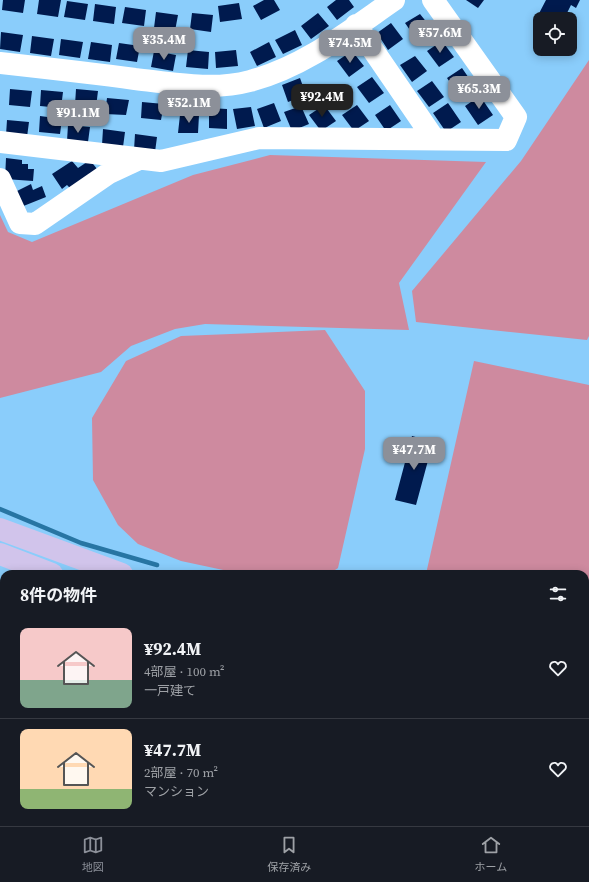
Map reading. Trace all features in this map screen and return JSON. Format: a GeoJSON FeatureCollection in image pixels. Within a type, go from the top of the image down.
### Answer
{"type":"FeatureCollection","features":[{"type":"Feature","properties":{"kind":"main road"},"geometry":{"type":"LineString","coordinates":[[2,535],[110,570]]}},
{"type":"Feature","properties":{"kind":"main road"},"geometry":{"type":"LineString","coordinates":[[0,554],[42,570]]}},
{"type":"Feature","properties":{"kind":"street"},"geometry":{"type":"LineString","coordinates":[[0,63],[175,83],[212,85],[249,81],[281,71],[317,52],[394,0]]}},
{"type":"Feature","properties":{"kind":"street"},"geometry":{"type":"LineString","coordinates":[[0,142],[161,161],[259,138],[506,140],[516,117],[433,0]]}},
{"type":"Feature","properties":{"kind":"street"},"geometry":{"type":"LineString","coordinates":[[356,26],[434,139]]}},
{"type":"Feature","properties":{"kind":"street"},"geometry":{"type":"LineString","coordinates":[[0,179],[20,223],[35,224],[109,173],[140,159]]}},
{"type":"Feature","properties":{"kind":"shaded area"},"geometry":{"type":"Polygon","coordinates":[[[589,60],[589,336],[587,340],[416,322],[412,291],[521,161],[589,60]]]}},
{"type":"Feature","properties":{"kind":"shaded area"},"geometry":{"type":"Polygon","coordinates":[[[270,155],[486,162],[399,283],[409,330],[205,324],[175,329],[131,346],[101,372],[0,398],[0,215],[8,232],[32,242],[193,175],[270,155]]]}},
{"type":"Feature","properties":{"kind":"shaded area"},"geometry":{"type":"Polygon","coordinates":[[[325,330],[365,391],[365,449],[338,568],[335,570],[223,570],[181,561],[138,544],[118,525],[93,480],[92,418],[126,361],[181,336],[325,330]]]}},
{"type":"Feature","properties":{"kind":"shaded area"},"geometry":{"type":"Polygon","coordinates":[[[474,361],[589,385],[589,570],[427,570],[474,361]]]}},
{"type":"Feature","properties":{"kind":"building"},"geometry":{"type":"Polygon","coordinates":[[[3,0],[25,0],[23,13],[2,10],[3,0]]]}},
{"type":"Feature","properties":{"kind":"building"},"geometry":{"type":"Polygon","coordinates":[[[39,0],[61,0],[58,17],[37,14],[39,0]]]}},
{"type":"Feature","properties":{"kind":"building"},"geometry":{"type":"Polygon","coordinates":[[[264,0],[274,0],[280,10],[261,20],[253,6],[264,0]]]}},
{"type":"Feature","properties":{"kind":"building"},"geometry":{"type":"Polygon","coordinates":[[[336,0],[349,0],[354,7],[337,20],[327,7],[336,0]]]}},
{"type":"Feature","properties":{"kind":"building"},"geometry":{"type":"Polygon","coordinates":[[[466,0],[484,0],[478,8],[466,0]]]}},
{"type":"Feature","properties":{"kind":"building"},"geometry":{"type":"Polygon","coordinates":[[[546,0],[580,0],[576,8],[571,5],[568,12],[540,12],[546,0]]]}},
{"type":"Feature","properties":{"kind":"building"},"geometry":{"type":"Polygon","coordinates":[[[67,1],[88,4],[85,20],[64,17],[67,1]]]}},
{"type":"Feature","properties":{"kind":"building"},"geometry":{"type":"Polygon","coordinates":[[[239,3],[242,19],[220,22],[218,6],[239,3]]]}},
{"type":"Feature","properties":{"kind":"building"},"geometry":{"type":"Polygon","coordinates":[[[95,4],[116,7],[114,24],[93,21],[95,4]]]}},
{"type":"Feature","properties":{"kind":"building"},"geometry":{"type":"Polygon","coordinates":[[[125,7],[146,10],[144,26],[122,23],[125,7]]]}},
{"type":"Feature","properties":{"kind":"building"},"geometry":{"type":"Polygon","coordinates":[[[156,12],[178,15],[175,31],[154,28],[156,12]]]}},
{"type":"Feature","properties":{"kind":"building"},"geometry":{"type":"Polygon","coordinates":[[[192,13],[213,15],[211,32],[190,29],[192,13]]]}},
{"type":"Feature","properties":{"kind":"building"},"geometry":{"type":"Polygon","coordinates":[[[318,13],[329,26],[311,39],[301,26],[318,13]]]}},
{"type":"Feature","properties":{"kind":"building"},"geometry":{"type":"Polygon","coordinates":[[[420,14],[432,29],[417,40],[405,23],[420,14]]]}},
{"type":"Feature","properties":{"kind":"building"},"geometry":{"type":"Polygon","coordinates":[[[391,23],[403,39],[388,50],[377,33],[391,23]]]}},
{"type":"Feature","properties":{"kind":"building"},"geometry":{"type":"Polygon","coordinates":[[[295,30],[302,45],[283,54],[275,40],[295,30]]]}},
{"type":"Feature","properties":{"kind":"building"},"geometry":{"type":"Polygon","coordinates":[[[1,32],[23,35],[20,52],[0,49],[1,32]]]}},
{"type":"Feature","properties":{"kind":"building"},"geometry":{"type":"Polygon","coordinates":[[[32,36],[54,39],[51,56],[30,53],[32,36]]]}},
{"type":"Feature","properties":{"kind":"building"},"geometry":{"type":"Polygon","coordinates":[[[61,39],[83,42],[80,58],[59,55],[61,39]]]}},
{"type":"Feature","properties":{"kind":"building"},"geometry":{"type":"Polygon","coordinates":[[[442,41],[454,57],[439,67],[427,51],[442,41]]]}},
{"type":"Feature","properties":{"kind":"building"},"geometry":{"type":"Polygon","coordinates":[[[91,42],[112,45],[110,62],[88,59],[91,42]]]}},
{"type":"Feature","properties":{"kind":"building"},"geometry":{"type":"Polygon","coordinates":[[[269,42],[276,57],[257,66],[250,52],[269,42]]]}},
{"type":"Feature","properties":{"kind":"building"},"geometry":{"type":"Polygon","coordinates":[[[119,43],[140,46],[137,62],[116,59],[119,43]]]}},
{"type":"Feature","properties":{"kind":"building"},"geometry":{"type":"Polygon","coordinates":[[[188,50],[209,52],[208,69],[186,67],[188,50]]]}},
{"type":"Feature","properties":{"kind":"building"},"geometry":{"type":"Polygon","coordinates":[[[236,50],[238,66],[216,68],[215,52],[236,50]]]}},
{"type":"Feature","properties":{"kind":"building"},"geometry":{"type":"Polygon","coordinates":[[[154,51],[176,55],[173,71],[151,67],[154,51]]]}},
{"type":"Feature","properties":{"kind":"building"},"geometry":{"type":"Polygon","coordinates":[[[352,51],[364,66],[349,77],[337,61],[352,51]]]}},
{"type":"Feature","properties":{"kind":"building"},"geometry":{"type":"Polygon","coordinates":[[[415,56],[427,71],[412,82],[400,65],[415,56]]]}},
{"type":"Feature","properties":{"kind":"building"},"geometry":{"type":"Polygon","coordinates":[[[462,68],[475,87],[460,97],[447,78],[462,68]]]}},
{"type":"Feature","properties":{"kind":"building"},"geometry":{"type":"Polygon","coordinates":[[[372,77],[384,93],[369,103],[357,87],[372,77]]]}},
{"type":"Feature","properties":{"kind":"building"},"geometry":{"type":"Polygon","coordinates":[[[300,78],[306,95],[288,102],[282,85],[300,78]]]}},
{"type":"Feature","properties":{"kind":"building"},"geometry":{"type":"Polygon","coordinates":[[[432,81],[444,97],[429,107],[417,91],[432,81]]]}},
{"type":"Feature","properties":{"kind":"building"},"geometry":{"type":"Polygon","coordinates":[[[10,89],[32,91],[30,107],[9,105],[10,89]]]}},
{"type":"Feature","properties":{"kind":"building"},"geometry":{"type":"Polygon","coordinates":[[[76,89],[98,91],[96,107],[75,105],[76,89]]]}},
{"type":"Feature","properties":{"kind":"building"},"geometry":{"type":"Polygon","coordinates":[[[41,90],[63,92],[61,108],[40,106],[41,90]]]}},
{"type":"Feature","properties":{"kind":"building"},"geometry":{"type":"Polygon","coordinates":[[[480,96],[493,115],[478,125],[465,106],[480,96]]]}},
{"type":"Feature","properties":{"kind":"building"},"geometry":{"type":"Polygon","coordinates":[[[107,98],[129,100],[126,115],[105,114],[107,98]]]}},
{"type":"Feature","properties":{"kind":"building"},"geometry":{"type":"Polygon","coordinates":[[[142,102],[164,104],[161,120],[141,118],[142,102]]]}},
{"type":"Feature","properties":{"kind":"building"},"geometry":{"type":"Polygon","coordinates":[[[274,103],[281,121],[264,128],[257,109],[274,103]]]}},
{"type":"Feature","properties":{"kind":"building"},"geometry":{"type":"Polygon","coordinates":[[[448,103],[461,122],[446,132],[433,113],[448,103]]]}},
{"type":"Feature","properties":{"kind":"building"},"geometry":{"type":"Polygon","coordinates":[[[324,105],[336,121],[321,131],[309,115],[324,105]]]}},
{"type":"Feature","properties":{"kind":"building"},"geometry":{"type":"Polygon","coordinates":[[[357,105],[369,121],[354,131],[342,115],[357,105]]]}},
{"type":"Feature","properties":{"kind":"building"},"geometry":{"type":"Polygon","coordinates":[[[390,105],[401,121],[386,131],[375,115],[390,105]]]}},
{"type":"Feature","properties":{"kind":"building"},"geometry":{"type":"Polygon","coordinates":[[[301,106],[309,124],[292,131],[284,112],[301,106]]]}},
{"type":"Feature","properties":{"kind":"building"},"geometry":{"type":"Polygon","coordinates":[[[251,107],[255,126],[237,129],[233,109],[251,107]]]}},
{"type":"Feature","properties":{"kind":"building"},"geometry":{"type":"Polygon","coordinates":[[[209,108],[227,109],[227,129],[209,128],[209,108]]]}},
{"type":"Feature","properties":{"kind":"building"},"geometry":{"type":"Polygon","coordinates":[[[180,115],[199,115],[198,133],[178,133],[180,115]]]}},
{"type":"Feature","properties":{"kind":"building"},"geometry":{"type":"Polygon","coordinates":[[[40,116],[62,119],[60,134],[39,132],[40,116]]]}},
{"type":"Feature","properties":{"kind":"building"},"geometry":{"type":"Polygon","coordinates":[[[7,120],[29,122],[27,137],[6,135],[7,120]]]}},
{"type":"Feature","properties":{"kind":"building"},"geometry":{"type":"Polygon","coordinates":[[[68,125],[90,127],[88,142],[67,141],[68,125]]]}},
{"type":"Feature","properties":{"kind":"building"},"geometry":{"type":"Polygon","coordinates":[[[103,129],[125,132],[123,147],[102,145],[103,129]]]}},
{"type":"Feature","properties":{"kind":"building"},"geometry":{"type":"Polygon","coordinates":[[[135,134],[157,137],[155,152],[134,150],[135,134]]]}},
{"type":"Feature","properties":{"kind":"building"},"geometry":{"type":"Polygon","coordinates":[[[6,158],[22,160],[22,164],[28,164],[28,169],[34,169],[33,181],[5,179],[6,158]]]}},
{"type":"Feature","properties":{"kind":"building"},"geometry":{"type":"Polygon","coordinates":[[[90,160],[97,169],[70,188],[67,185],[62,189],[52,174],[72,161],[78,168],[90,160]]]}},
{"type":"Feature","properties":{"kind":"building"},"geometry":{"type":"Polygon","coordinates":[[[31,184],[33,190],[42,186],[46,197],[21,207],[15,192],[31,184]]]}},
{"type":"Feature","properties":{"kind":"building"},"geometry":{"type":"Polygon","coordinates":[[[412,436],[433,442],[416,505],[395,500],[412,436]]]}},
{"type":"Feature","properties":{"kind":"waterway"},"geometry":{"type":"LineString","coordinates":[[0,509],[81,543],[157,565]]}}]}
